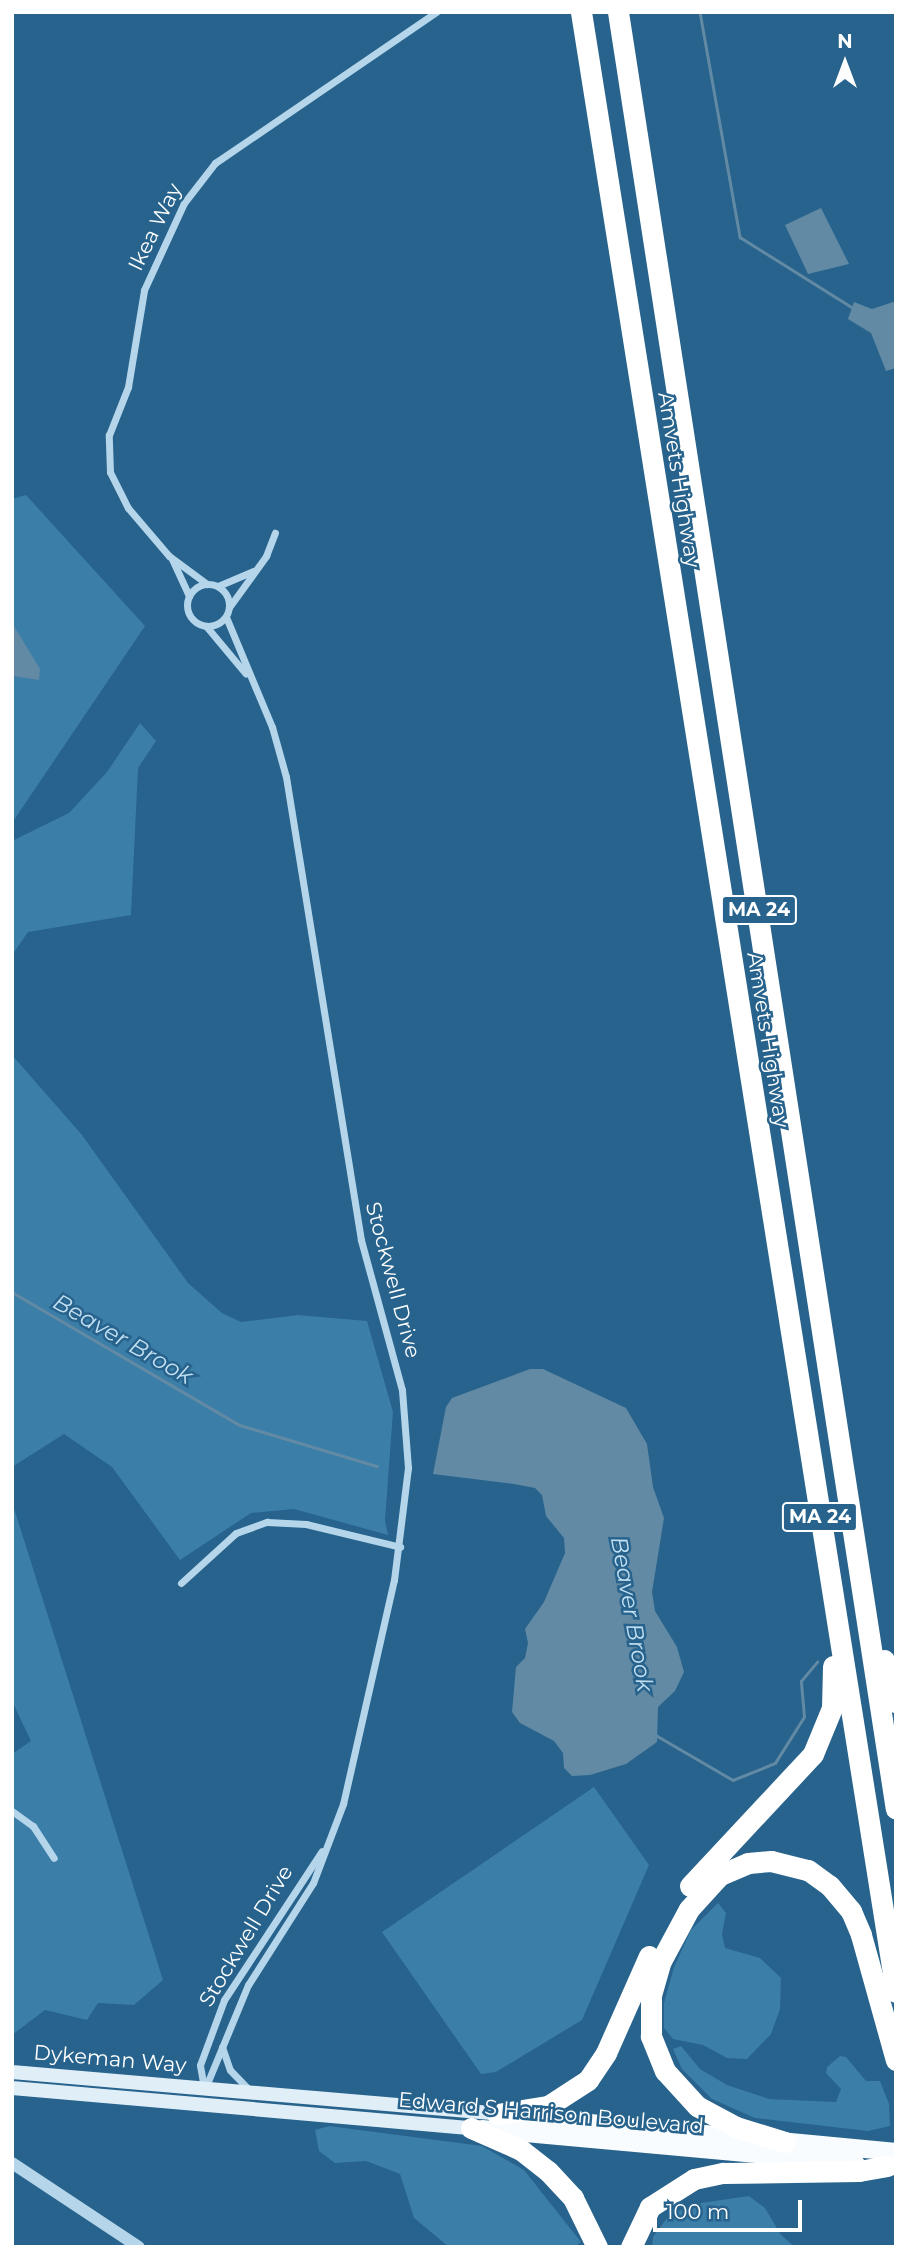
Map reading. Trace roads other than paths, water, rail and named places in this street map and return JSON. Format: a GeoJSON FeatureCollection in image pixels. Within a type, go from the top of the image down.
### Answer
{"type":"FeatureCollection","features":[{"type":"Feature","properties":{"kind":"highway","name":"Amvets Highway"},"geometry":{"type":"LineString","coordinates":[[580,12],[896,1992]]}},
{"type":"Feature","properties":{"kind":"highway","name":"Amvets Highway"},"geometry":{"type":"LineString","coordinates":[[618,12],[896,1809]]}},
{"type":"Feature","properties":{"kind":"highway"},"geometry":{"type":"LineString","coordinates":[[497,2114],[548,2106],[588,2080],[601,2062],[672,1912],[705,1868],[813,1754],[832,1708],[837,1616]]}},
{"type":"Feature","properties":{"kind":"highway"},"geometry":{"type":"LineString","coordinates":[[867,1630],[884,1660],[896,1702]]}},
{"type":"Feature","properties":{"kind":"highway"},"geometry":{"type":"LineString","coordinates":[[785,2142],[736,2127],[697,2106],[665,2071],[651,2036],[651,1995],[661,1961],[689,1909],[720,1875],[748,1863],[771,1861],[808,1870],[831,1886],[850,1911],[861,1935],[896,2060]]}},
{"type":"Feature","properties":{"kind":"highway"},"geometry":{"type":"LineString","coordinates":[[471,2128],[521,2150],[548,2171],[573,2198],[597,2247]]}},
{"type":"Feature","properties":{"kind":"highway"},"geometry":{"type":"LineString","coordinates":[[631,2247],[650,2207],[694,2179],[723,2173],[859,2171],[891,2159]]}},
{"type":"Feature","properties":{"kind":"main road","name":"Dykeman Way"},"geometry":{"type":"LineString","coordinates":[[12,2071],[204,2088]]}},
{"type":"Feature","properties":{"kind":"main road","name":"Dykeman Way"},"geometry":{"type":"LineString","coordinates":[[12,2088],[202,2105]]}},
{"type":"Feature","properties":{"kind":"main road","name":"Edward S Harrison Boulevard"},"geometry":{"type":"LineString","coordinates":[[204,2088],[785,2142],[891,2159]]}},
{"type":"Feature","properties":{"kind":"main road","name":"Edward S Harrison Boulevard"},"geometry":{"type":"LineString","coordinates":[[202,2105],[891,2159]]}},
{"type":"Feature","properties":{"kind":"street","name":"Ikea Way"},"geometry":{"type":"LineString","coordinates":[[189,596],[169,556],[118,494],[108,447],[131,370],[140,302],[176,218],[198,181],[222,157],[436,12]]}},
{"type":"Feature","properties":{"kind":"street"},"geometry":{"type":"LineString","coordinates":[[230,606],[227,594],[218,586],[207,584],[189,596],[190,616],[206,626],[226,617],[275,533]]}},
{"type":"Feature","properties":{"kind":"street","name":"Ikea Way"},"geometry":{"type":"LineString","coordinates":[[169,556],[207,584]]}},
{"type":"Feature","properties":{"kind":"street"},"geometry":{"type":"LineString","coordinates":[[218,586],[255,571]]}},
{"type":"Feature","properties":{"kind":"street","name":"Stockwell Drive"},"geometry":{"type":"LineString","coordinates":[[202,2105],[204,2088],[248,1985],[313,1883],[350,1782],[400,1547],[408,1468],[405,1406],[361,1240],[286,777],[272,727],[226,617]]}},
{"type":"Feature","properties":{"kind":"street","name":"Stockwell Drive"},"geometry":{"type":"LineString","coordinates":[[206,626],[251,680]]}},
{"type":"Feature","properties":{"kind":"street"},"geometry":{"type":"LineString","coordinates":[[181,1583],[236,1533],[267,1522],[306,1524],[400,1547]]}},
{"type":"Feature","properties":{"kind":"street"},"geometry":{"type":"LineString","coordinates":[[12,1811],[33,1826],[54,1857]]}},
{"type":"Feature","properties":{"kind":"street","name":"Stockwell Drive"},"geometry":{"type":"LineString","coordinates":[[204,2088],[200,2065],[224,2000],[324,1848]]}},
{"type":"Feature","properties":{"kind":"street"},"geometry":{"type":"LineString","coordinates":[[222,2046],[229,2070],[251,2091]]}},
{"type":"Feature","properties":{"kind":"street"},"geometry":{"type":"LineString","coordinates":[[12,2163],[139,2247]]}},
{"type":"Feature","properties":{"kind":"water"},"geometry":{"type":"Polygon","coordinates":[[[821,208],[849,264],[808,274],[785,225],[821,208]]]}},
{"type":"Feature","properties":{"kind":"water"},"geometry":{"type":"Polygon","coordinates":[[[896,301],[896,368],[886,371],[871,333],[848,319],[854,302],[872,309],[896,301]]]}},
{"type":"Feature","properties":{"kind":"water"},"geometry":{"type":"Polygon","coordinates":[[[12,623],[40,669],[39,680],[12,676],[12,623]]]}},
{"type":"Feature","properties":{"kind":"water"},"geometry":{"type":"Polygon","coordinates":[[[530,1369],[543,1369],[626,1408],[647,1444],[653,1487],[664,1518],[652,1592],[655,1611],[677,1647],[684,1672],[675,1691],[658,1707],[657,1742],[626,1764],[590,1775],[572,1776],[564,1768],[563,1753],[554,1741],[520,1723],[512,1712],[516,1667],[525,1658],[528,1643],[525,1629],[544,1602],[565,1553],[564,1538],[546,1516],[542,1495],[535,1488],[433,1474],[446,1407],[452,1398],[530,1369]]]}},
{"type":"Feature","properties":{"kind":"waterway"},"geometry":{"type":"LineString","coordinates":[[700,12],[740,237],[855,309]]}},
{"type":"Feature","properties":{"kind":"waterway","name":"Beaver Brook"},"geometry":{"type":"LineString","coordinates":[[12,1292],[240,1425],[377,1466]]}},
{"type":"Feature","properties":{"kind":"waterway","name":"Beaver Brook"},"geometry":{"type":"LineString","coordinates":[[654,1734],[733,1780],[775,1763],[804,1717],[801,1681],[817,1662]]}}]}
